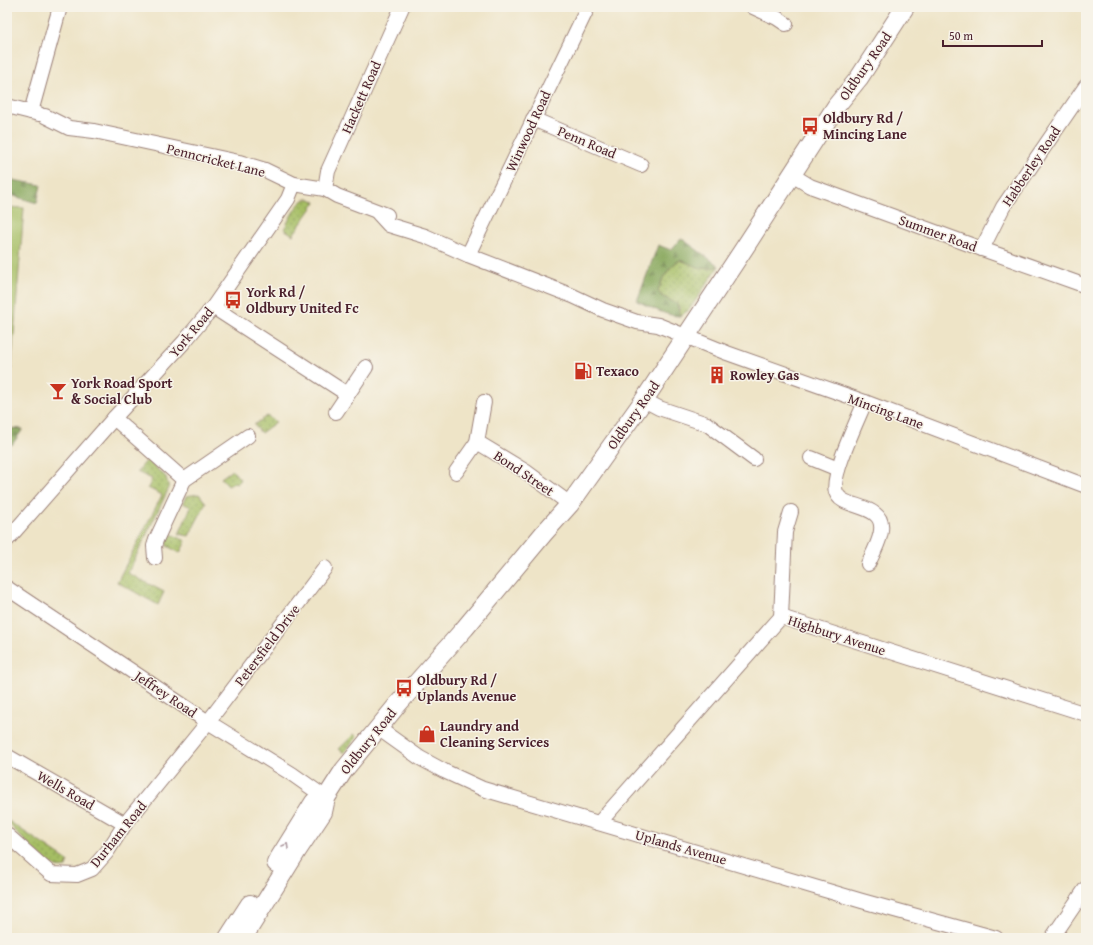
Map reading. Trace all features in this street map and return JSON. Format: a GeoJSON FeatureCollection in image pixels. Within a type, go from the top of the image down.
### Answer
{"type":"FeatureCollection","features":[{"type":"Feature","properties":{"kind":"main road","name":"Oldbury Road"},"geometry":{"type":"LineString","coordinates":[[243,938],[297,851],[324,812],[326,798],[344,770],[378,728],[570,504],[644,400],[837,105],[859,78],[905,7]]}},
{"type":"Feature","properties":{"kind":"main road","name":"Oldbury Road"},"geometry":{"type":"LineString","coordinates":[[228,938],[314,802],[326,798]]}},
{"type":"Feature","properties":{"kind":"street"},"geometry":{"type":"LineString","coordinates":[[31,112],[60,7]]}},
{"type":"Feature","properties":{"kind":"street","name":"Hackett Road"},"geometry":{"type":"LineString","coordinates":[[326,189],[328,171],[402,7]]}},
{"type":"Feature","properties":{"kind":"street","name":"Winwood Road"},"geometry":{"type":"LineString","coordinates":[[468,255],[588,7]]}},
{"type":"Feature","properties":{"kind":"street"},"geometry":{"type":"LineString","coordinates":[[753,7],[777,18],[786,24]]}},
{"type":"Feature","properties":{"kind":"street","name":"Habberley Road"},"geometry":{"type":"LineString","coordinates":[[982,249],[1003,207],[1086,86]]}},
{"type":"Feature","properties":{"kind":"street","name":"Penncricket Lane"},"geometry":{"type":"LineString","coordinates":[[7,106],[45,116],[69,128],[94,131],[239,162],[264,170],[294,184],[326,189],[337,196],[378,213],[400,219],[425,236],[468,255],[573,296],[615,305],[652,319],[658,325],[686,336]]}},
{"type":"Feature","properties":{"kind":"street","name":"Penn Road"},"geometry":{"type":"LineString","coordinates":[[533,119],[641,165]]}},
{"type":"Feature","properties":{"kind":"street","name":"Summer Road"},"geometry":{"type":"LineString","coordinates":[[792,175],[810,186],[1086,286]]}},
{"type":"Feature","properties":{"kind":"street","name":"York Road"},"geometry":{"type":"LineString","coordinates":[[7,540],[114,418],[182,344],[213,307],[288,200],[294,184]]}},
{"type":"Feature","properties":{"kind":"street"},"geometry":{"type":"LineString","coordinates":[[213,307],[347,394]]}},
{"type":"Feature","properties":{"kind":"street","name":"Mincing Lane"},"geometry":{"type":"LineString","coordinates":[[686,336],[766,368],[865,402],[1086,486]]}},
{"type":"Feature","properties":{"kind":"street"},"geometry":{"type":"LineString","coordinates":[[336,412],[366,367]]}},
{"type":"Feature","properties":{"kind":"street"},"geometry":{"type":"LineString","coordinates":[[644,400],[659,408],[707,424],[754,459]]}},
{"type":"Feature","properties":{"kind":"street"},"geometry":{"type":"LineString","coordinates":[[456,472],[477,442],[484,402]]}},
{"type":"Feature","properties":{"kind":"street"},"geometry":{"type":"LineString","coordinates":[[865,402],[838,469],[834,484],[836,492],[842,500],[875,513],[880,519],[881,530],[879,540],[868,564]]}},
{"type":"Feature","properties":{"kind":"street"},"geometry":{"type":"LineString","coordinates":[[114,418],[184,480]]}},
{"type":"Feature","properties":{"kind":"street"},"geometry":{"type":"LineString","coordinates":[[155,558],[154,546],[156,540],[184,480],[248,436]]}},
{"type":"Feature","properties":{"kind":"street","name":"Bond Street"},"geometry":{"type":"LineString","coordinates":[[477,442],[525,471],[570,504]]}},
{"type":"Feature","properties":{"kind":"street"},"geometry":{"type":"LineString","coordinates":[[811,458],[838,469]]}},
{"type":"Feature","properties":{"kind":"street"},"geometry":{"type":"LineString","coordinates":[[781,617],[785,532],[791,512]]}},
{"type":"Feature","properties":{"kind":"street","name":"Petersfield Drive"},"geometry":{"type":"LineString","coordinates":[[208,722],[325,568]]}},
{"type":"Feature","properties":{"kind":"street","name":"Jeffrey Road"},"geometry":{"type":"LineString","coordinates":[[7,588],[208,722],[292,774],[326,798]]}},
{"type":"Feature","properties":{"kind":"street","name":"Highbury Avenue"},"geometry":{"type":"LineString","coordinates":[[599,823],[781,617],[1086,714]]}},
{"type":"Feature","properties":{"kind":"street","name":"Durham Road"},"geometry":{"type":"LineString","coordinates":[[7,835],[51,874],[77,875],[92,870],[126,824],[208,722]]}},
{"type":"Feature","properties":{"kind":"street","name":"Uplands Avenue"},"geometry":{"type":"LineString","coordinates":[[378,728],[420,758],[483,789],[996,938]]}},
{"type":"Feature","properties":{"kind":"street","name":"Wells Road"},"geometry":{"type":"LineString","coordinates":[[7,756],[126,824]]}},
{"type":"Feature","properties":{"kind":"street"},"geometry":{"type":"LineString","coordinates":[[1052,938],[1086,888]]}},
{"type":"Feature","properties":{"kind":"green space"},"geometry":{"type":"Polygon","coordinates":[[[7,179],[41,185],[37,203],[7,194],[7,179]]]}},
{"type":"Feature","properties":{"kind":"green space"},"geometry":{"type":"Polygon","coordinates":[[[306,199],[311,199],[316,202],[293,235],[284,229],[296,208],[306,199]]]}},
{"type":"Feature","properties":{"kind":"green space"},"geometry":{"type":"Polygon","coordinates":[[[7,207],[24,208],[8,410],[7,410],[7,207]]]}},
{"type":"Feature","properties":{"kind":"green space"},"geometry":{"type":"Polygon","coordinates":[[[681,238],[719,266],[713,268],[703,268],[680,260],[672,265],[658,291],[661,296],[677,304],[680,316],[674,316],[663,313],[637,301],[658,245],[671,250],[681,238]]]}},
{"type":"Feature","properties":{"kind":"green space"},"geometry":{"type":"Polygon","coordinates":[[[680,260],[703,268],[713,268],[719,266],[689,310],[680,316],[680,308],[672,301],[661,296],[658,291],[669,269],[680,260]]]}},
{"type":"Feature","properties":{"kind":"green space"},"geometry":{"type":"Polygon","coordinates":[[[267,416],[276,422],[261,433],[254,425],[267,416]]]}},
{"type":"Feature","properties":{"kind":"green space"},"geometry":{"type":"Polygon","coordinates":[[[7,428],[23,429],[12,445],[7,443],[7,428]]]}},
{"type":"Feature","properties":{"kind":"green space"},"geometry":{"type":"Polygon","coordinates":[[[147,460],[166,477],[169,488],[128,573],[164,592],[158,605],[117,582],[162,495],[148,488],[152,479],[137,472],[147,460]]]}},
{"type":"Feature","properties":{"kind":"green space"},"geometry":{"type":"Polygon","coordinates":[[[232,470],[241,480],[237,484],[234,483],[228,486],[221,478],[232,470]]]}},
{"type":"Feature","properties":{"kind":"green space"},"geometry":{"type":"Polygon","coordinates":[[[199,494],[206,503],[189,536],[179,534],[191,507],[183,503],[186,496],[199,494]]]}},
{"type":"Feature","properties":{"kind":"green space"},"geometry":{"type":"Polygon","coordinates":[[[169,533],[186,541],[180,553],[167,546],[166,538],[169,533]]]}},
{"type":"Feature","properties":{"kind":"green space"},"geometry":{"type":"Polygon","coordinates":[[[354,734],[357,737],[344,753],[339,749],[354,734]]]}},
{"type":"Feature","properties":{"kind":"green space"},"geometry":{"type":"Polygon","coordinates":[[[7,820],[68,861],[66,867],[56,867],[37,853],[7,820]]]}},
{"type":"Feature","properties":{"kind":"place","name":"Oldbury Rd / Mincing Lane"},"geometry":{"type":"Point","coordinates":[810,126]}},
{"type":"Feature","properties":{"kind":"place","name":"York Rd / Oldbury United Fc"},"geometry":{"type":"Point","coordinates":[233,300]}},
{"type":"Feature","properties":{"kind":"place","name":"Texaco"},"geometry":{"type":"Point","coordinates":[583,371]}},
{"type":"Feature","properties":{"kind":"place","name":"Rowley Gas"},"geometry":{"type":"Point","coordinates":[717,375]}},
{"type":"Feature","properties":{"kind":"place","name":"York Road Sport & Social Club"},"geometry":{"type":"Point","coordinates":[58,391]}},
{"type":"Feature","properties":{"kind":"place","name":"Oldbury Rd / Uplands Avenue"},"geometry":{"type":"Point","coordinates":[404,688]}},
{"type":"Feature","properties":{"kind":"place","name":"Laundry and Cleaning Services"},"geometry":{"type":"Point","coordinates":[427,734]}}]}
